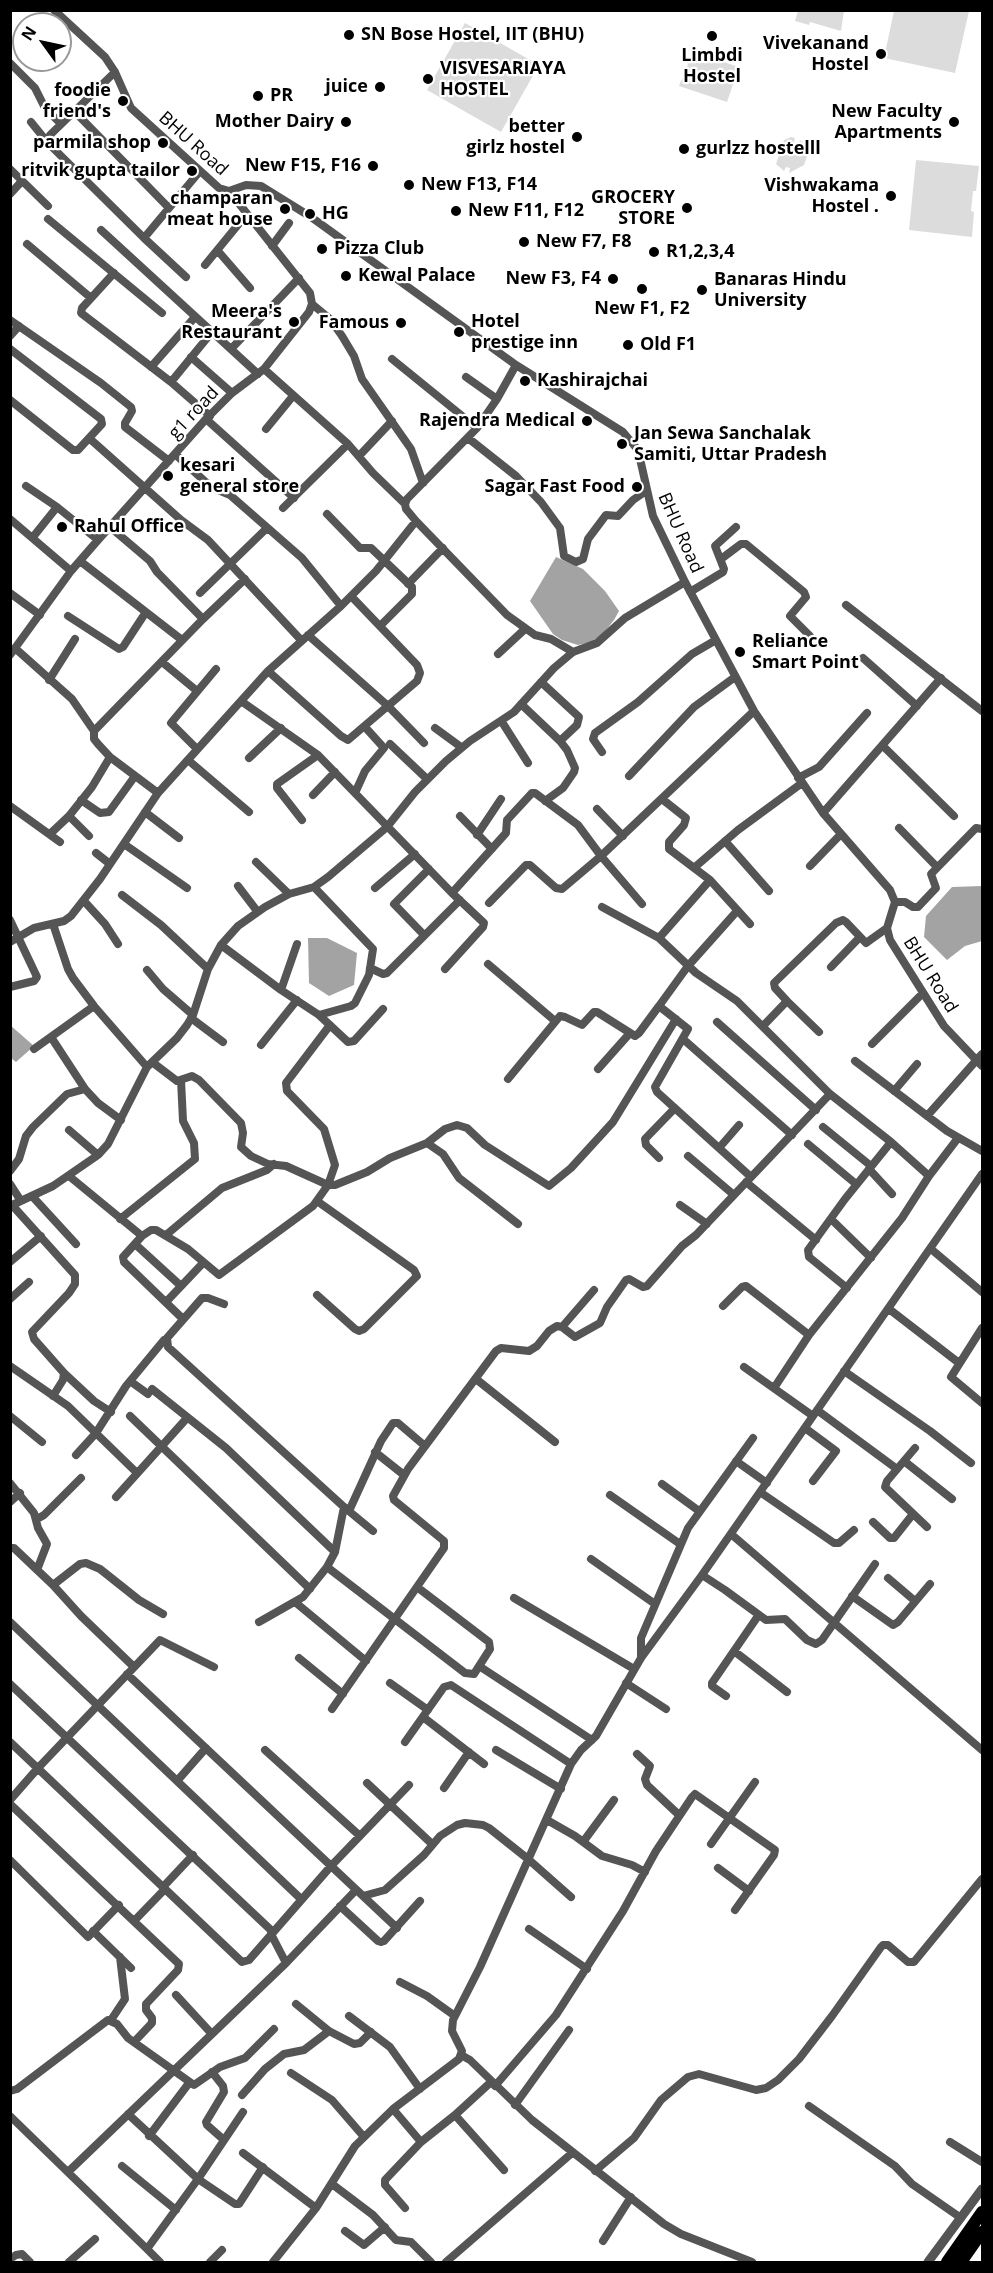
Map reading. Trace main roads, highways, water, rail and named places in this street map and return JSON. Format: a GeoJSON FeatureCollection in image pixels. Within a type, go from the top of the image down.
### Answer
{"type":"FeatureCollection","features":[{"type":"Feature","properties":{"kind":"highway"},"geometry":{"type":"LineString","coordinates":[[946,2262],[982,2212]]}},
{"type":"Feature","properties":{"kind":"highway"},"geometry":{"type":"LineString","coordinates":[[961,2262],[982,2232]]}},
{"type":"Feature","properties":{"kind":"place","name":"SN Bose Hostel, IIT (BHU)"},"geometry":{"type":"Point","coordinates":[349,35]}},
{"type":"Feature","properties":{"kind":"place","name":"Limbdi Hostel"},"geometry":{"type":"Point","coordinates":[712,36]}},
{"type":"Feature","properties":{"kind":"place","name":"Vivekanand Hostel"},"geometry":{"type":"Point","coordinates":[881,54]}},
{"type":"Feature","properties":{"kind":"place","name":"VISVESARIAYA HOSTEL"},"geometry":{"type":"Point","coordinates":[428,79]}},
{"type":"Feature","properties":{"kind":"place","name":"juice"},"geometry":{"type":"Point","coordinates":[380,87]}},
{"type":"Feature","properties":{"kind":"place","name":"PR"},"geometry":{"type":"Point","coordinates":[258,96]}},
{"type":"Feature","properties":{"kind":"place","name":"foodie friend's"},"geometry":{"type":"Point","coordinates":[123,101]}},
{"type":"Feature","properties":{"kind":"place","name":"Mother Dairy"},"geometry":{"type":"Point","coordinates":[346,122]}},
{"type":"Feature","properties":{"kind":"place","name":"New Faculty Apartments"},"geometry":{"type":"Point","coordinates":[954,122]}},
{"type":"Feature","properties":{"kind":"place","name":"better girlz hostel"},"geometry":{"type":"Point","coordinates":[577,137]}},
{"type":"Feature","properties":{"kind":"place","name":"parmila shop"},"geometry":{"type":"Point","coordinates":[163,143]}},
{"type":"Feature","properties":{"kind":"place","name":"gurlzz hostelll"},"geometry":{"type":"Point","coordinates":[684,149]}},
{"type":"Feature","properties":{"kind":"place","name":"New F15, F16"},"geometry":{"type":"Point","coordinates":[373,166]}},
{"type":"Feature","properties":{"kind":"place","name":"ritvik gupta tailor"},"geometry":{"type":"Point","coordinates":[192,171]}},
{"type":"Feature","properties":{"kind":"place","name":"New F13, F14"},"geometry":{"type":"Point","coordinates":[409,185]}},
{"type":"Feature","properties":{"kind":"place","name":"Vishwakama Hostel ."},"geometry":{"type":"Point","coordinates":[891,196]}},
{"type":"Feature","properties":{"kind":"place","name":"GROCERY STORE"},"geometry":{"type":"Point","coordinates":[687,208]}},
{"type":"Feature","properties":{"kind":"place","name":"champaran meat house"},"geometry":{"type":"Point","coordinates":[285,209]}},
{"type":"Feature","properties":{"kind":"place","name":"New F11, F12"},"geometry":{"type":"Point","coordinates":[456,211]}},
{"type":"Feature","properties":{"kind":"place","name":"HG"},"geometry":{"type":"Point","coordinates":[310,214]}},
{"type":"Feature","properties":{"kind":"place","name":"New F7, F8"},"geometry":{"type":"Point","coordinates":[524,242]}},
{"type":"Feature","properties":{"kind":"place","name":"Pizza Club"},"geometry":{"type":"Point","coordinates":[322,249]}},
{"type":"Feature","properties":{"kind":"place","name":"R1,2,3,4"},"geometry":{"type":"Point","coordinates":[654,252]}},
{"type":"Feature","properties":{"kind":"place","name":"Kewal Palace"},"geometry":{"type":"Point","coordinates":[346,276]}},
{"type":"Feature","properties":{"kind":"place","name":"New F3, F4"},"geometry":{"type":"Point","coordinates":[613,279]}},
{"type":"Feature","properties":{"kind":"place","name":"New F1, F2"},"geometry":{"type":"Point","coordinates":[642,289]}},
{"type":"Feature","properties":{"kind":"place","name":"Banaras Hindu University"},"geometry":{"type":"Point","coordinates":[702,290]}},
{"type":"Feature","properties":{"kind":"place","name":"Meera's Restaurant"},"geometry":{"type":"Point","coordinates":[294,322]}},
{"type":"Feature","properties":{"kind":"place","name":"Famous"},"geometry":{"type":"Point","coordinates":[401,323]}},
{"type":"Feature","properties":{"kind":"place","name":"Hotel prestige inn"},"geometry":{"type":"Point","coordinates":[459,332]}},
{"type":"Feature","properties":{"kind":"place","name":"Old F1"},"geometry":{"type":"Point","coordinates":[628,345]}},
{"type":"Feature","properties":{"kind":"place","name":"Kashirajchai"},"geometry":{"type":"Point","coordinates":[525,381]}},
{"type":"Feature","properties":{"kind":"place","name":"Rajendra Medical"},"geometry":{"type":"Point","coordinates":[587,421]}},
{"type":"Feature","properties":{"kind":"place","name":"Jan Sewa Sanchalak Samiti, Uttar Pradesh"},"geometry":{"type":"Point","coordinates":[622,444]}},
{"type":"Feature","properties":{"kind":"place","name":"kesari general store"},"geometry":{"type":"Point","coordinates":[168,476]}},
{"type":"Feature","properties":{"kind":"place","name":"Sagar Fast Food"},"geometry":{"type":"Point","coordinates":[637,487]}},
{"type":"Feature","properties":{"kind":"place","name":"Rahul Office"},"geometry":{"type":"Point","coordinates":[62,527]}},
{"type":"Feature","properties":{"kind":"place","name":"Reliance Smart Point"},"geometry":{"type":"Point","coordinates":[740,652]}}]}
